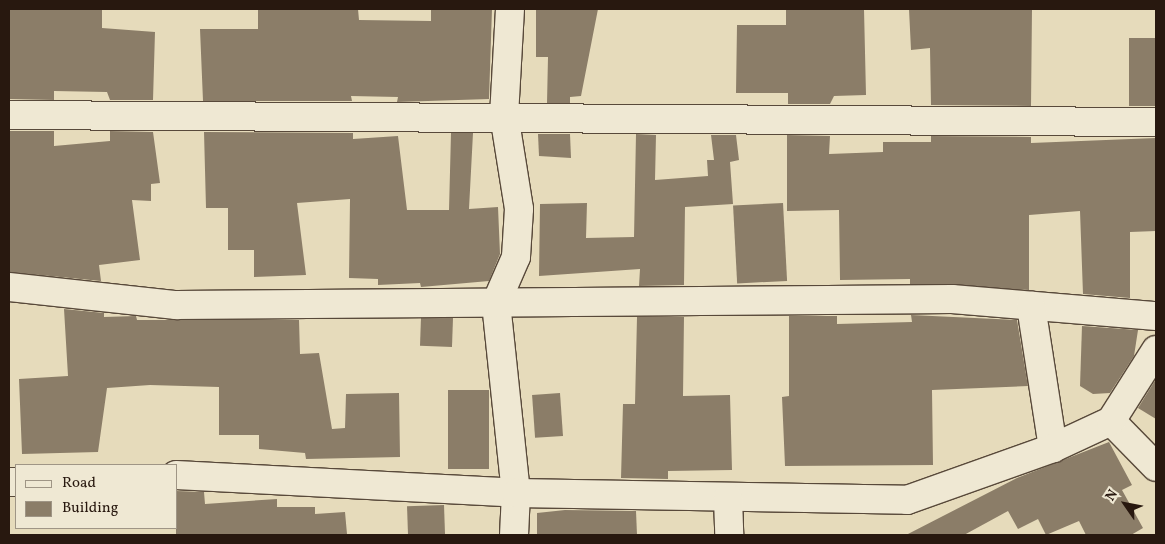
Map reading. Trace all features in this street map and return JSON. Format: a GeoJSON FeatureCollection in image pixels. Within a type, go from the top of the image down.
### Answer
{"type":"FeatureCollection","features":[{"type":"Feature","properties":{"kind":"street"},"geometry":{"type":"LineString","coordinates":[[510,9],[504,115],[519,209],[516,257],[496,303],[516,493],[514,535]]}},
{"type":"Feature","properties":{"kind":"street"},"geometry":{"type":"LineString","coordinates":[[9,115],[504,115],[1156,122]]}},
{"type":"Feature","properties":{"kind":"street"},"geometry":{"type":"LineString","coordinates":[[9,287],[176,305],[952,299],[1156,316]]}},
{"type":"Feature","properties":{"kind":"street"},"geometry":{"type":"LineString","coordinates":[[1031,306],[1053,448]]}},
{"type":"Feature","properties":{"kind":"street"},"geometry":{"type":"LineString","coordinates":[[178,475],[516,493],[907,500],[1053,448],[1111,421],[1156,350]]}},
{"type":"Feature","properties":{"kind":"street"},"geometry":{"type":"LineString","coordinates":[[1111,421],[1156,467]]}},
{"type":"Feature","properties":{"kind":"street"},"geometry":{"type":"LineString","coordinates":[[728,498],[729,535]]}},
{"type":"Feature","properties":{"kind":"building"},"geometry":{"type":"Polygon","coordinates":[[[9,9],[102,9],[102,28],[155,32],[153,100],[110,100],[107,92],[54,91],[54,100],[9,99],[9,9]]]}},
{"type":"Feature","properties":{"kind":"building"},"geometry":{"type":"Polygon","coordinates":[[[258,9],[358,9],[359,20],[431,21],[431,9],[492,9],[489,99],[397,102],[398,97],[351,96],[352,101],[203,101],[200,29],[258,29],[258,9]]]}},
{"type":"Feature","properties":{"kind":"building"},"geometry":{"type":"Polygon","coordinates":[[[536,9],[598,9],[581,96],[570,97],[570,103],[547,103],[548,57],[536,57],[536,9]]]}},
{"type":"Feature","properties":{"kind":"building"},"geometry":{"type":"Polygon","coordinates":[[[786,9],[864,9],[866,95],[834,96],[830,104],[788,104],[788,93],[736,93],[737,25],[786,25],[786,9]]]}},
{"type":"Feature","properties":{"kind":"building"},"geometry":{"type":"Polygon","coordinates":[[[909,9],[1032,9],[1031,106],[931,105],[930,48],[911,50],[909,9]]]}},
{"type":"Feature","properties":{"kind":"building"},"geometry":{"type":"Polygon","coordinates":[[[1129,38],[1156,38],[1156,106],[1129,106],[1129,38]]]}},
{"type":"Feature","properties":{"kind":"building"},"geometry":{"type":"Polygon","coordinates":[[[9,131],[54,131],[54,146],[110,141],[110,131],[153,132],[160,183],[151,184],[151,201],[132,200],[140,260],[99,265],[101,281],[9,272],[9,131]]]}},
{"type":"Feature","properties":{"kind":"building"},"geometry":{"type":"Polygon","coordinates":[[[204,132],[353,133],[353,139],[398,136],[407,210],[449,210],[451,133],[473,133],[469,209],[498,207],[500,254],[489,281],[421,287],[420,283],[378,285],[378,279],[349,278],[350,199],[297,203],[306,275],[254,277],[254,250],[228,250],[228,208],[206,208],[204,132]]]}},
{"type":"Feature","properties":{"kind":"building"},"geometry":{"type":"Polygon","coordinates":[[[538,134],[570,134],[571,158],[539,156],[538,134]]]}},
{"type":"Feature","properties":{"kind":"building"},"geometry":{"type":"Polygon","coordinates":[[[636,134],[656,135],[655,180],[708,176],[707,160],[714,160],[711,135],[736,135],[739,160],[730,162],[733,204],[685,207],[684,285],[639,286],[640,269],[539,276],[540,204],[587,203],[586,238],[634,237],[636,134]]]}},
{"type":"Feature","properties":{"kind":"building"},"geometry":{"type":"Polygon","coordinates":[[[787,135],[830,136],[829,154],[883,152],[883,142],[931,142],[931,136],[1031,137],[1031,143],[1156,138],[1156,231],[1130,232],[1130,298],[1083,294],[1080,211],[1029,215],[1029,290],[910,284],[910,279],[840,280],[839,210],[787,211],[787,135]]]}},
{"type":"Feature","properties":{"kind":"building"},"geometry":{"type":"Polygon","coordinates":[[[783,203],[787,281],[737,284],[733,206],[783,203]]]}},
{"type":"Feature","properties":{"kind":"building"},"geometry":{"type":"Polygon","coordinates":[[[64,309],[104,313],[104,317],[136,316],[137,320],[299,320],[300,354],[319,353],[332,429],[345,428],[346,394],[399,393],[400,457],[306,459],[305,453],[259,449],[259,435],[219,435],[219,387],[150,385],[107,388],[98,452],[22,454],[19,379],[68,376],[64,309]]]}},
{"type":"Feature","properties":{"kind":"building"},"geometry":{"type":"Polygon","coordinates":[[[911,315],[1017,320],[1028,386],[932,390],[933,465],[785,466],[782,397],[789,396],[789,316],[837,316],[837,324],[912,322],[911,315]]]}},
{"type":"Feature","properties":{"kind":"building"},"geometry":{"type":"Polygon","coordinates":[[[421,317],[453,318],[452,347],[420,346],[421,317]]]}},
{"type":"Feature","properties":{"kind":"building"},"geometry":{"type":"Polygon","coordinates":[[[637,317],[684,317],[683,396],[730,395],[732,470],[668,471],[668,479],[621,478],[623,404],[635,404],[637,317]]]}},
{"type":"Feature","properties":{"kind":"building"},"geometry":{"type":"Polygon","coordinates":[[[1082,326],[1138,330],[1134,356],[1110,393],[1093,394],[1080,386],[1082,326]]]}},
{"type":"Feature","properties":{"kind":"building"},"geometry":{"type":"Polygon","coordinates":[[[1156,379],[1156,419],[1138,408],[1156,379]]]}},
{"type":"Feature","properties":{"kind":"building"},"geometry":{"type":"Polygon","coordinates":[[[448,390],[489,390],[489,469],[448,469],[448,390]]]}},
{"type":"Feature","properties":{"kind":"building"},"geometry":{"type":"Polygon","coordinates":[[[560,393],[563,436],[535,438],[532,395],[560,393]]]}},
{"type":"Feature","properties":{"kind":"building"},"geometry":{"type":"Polygon","coordinates":[[[1109,442],[1132,485],[1122,490],[1143,528],[1131,535],[1086,535],[1079,521],[1046,535],[1038,519],[1018,529],[1008,511],[964,535],[906,535],[1017,478],[1109,442]]]}},
{"type":"Feature","properties":{"kind":"building"},"geometry":{"type":"Polygon","coordinates":[[[178,491],[204,492],[205,504],[277,499],[277,507],[315,507],[315,514],[345,512],[347,534],[176,535],[176,529],[178,529],[178,491]]]}},
{"type":"Feature","properties":{"kind":"building"},"geometry":{"type":"Polygon","coordinates":[[[444,505],[445,535],[408,535],[407,506],[444,505]]]}},
{"type":"Feature","properties":{"kind":"building"},"geometry":{"type":"Polygon","coordinates":[[[565,510],[636,511],[637,535],[537,535],[537,513],[565,510]]]}}]}
